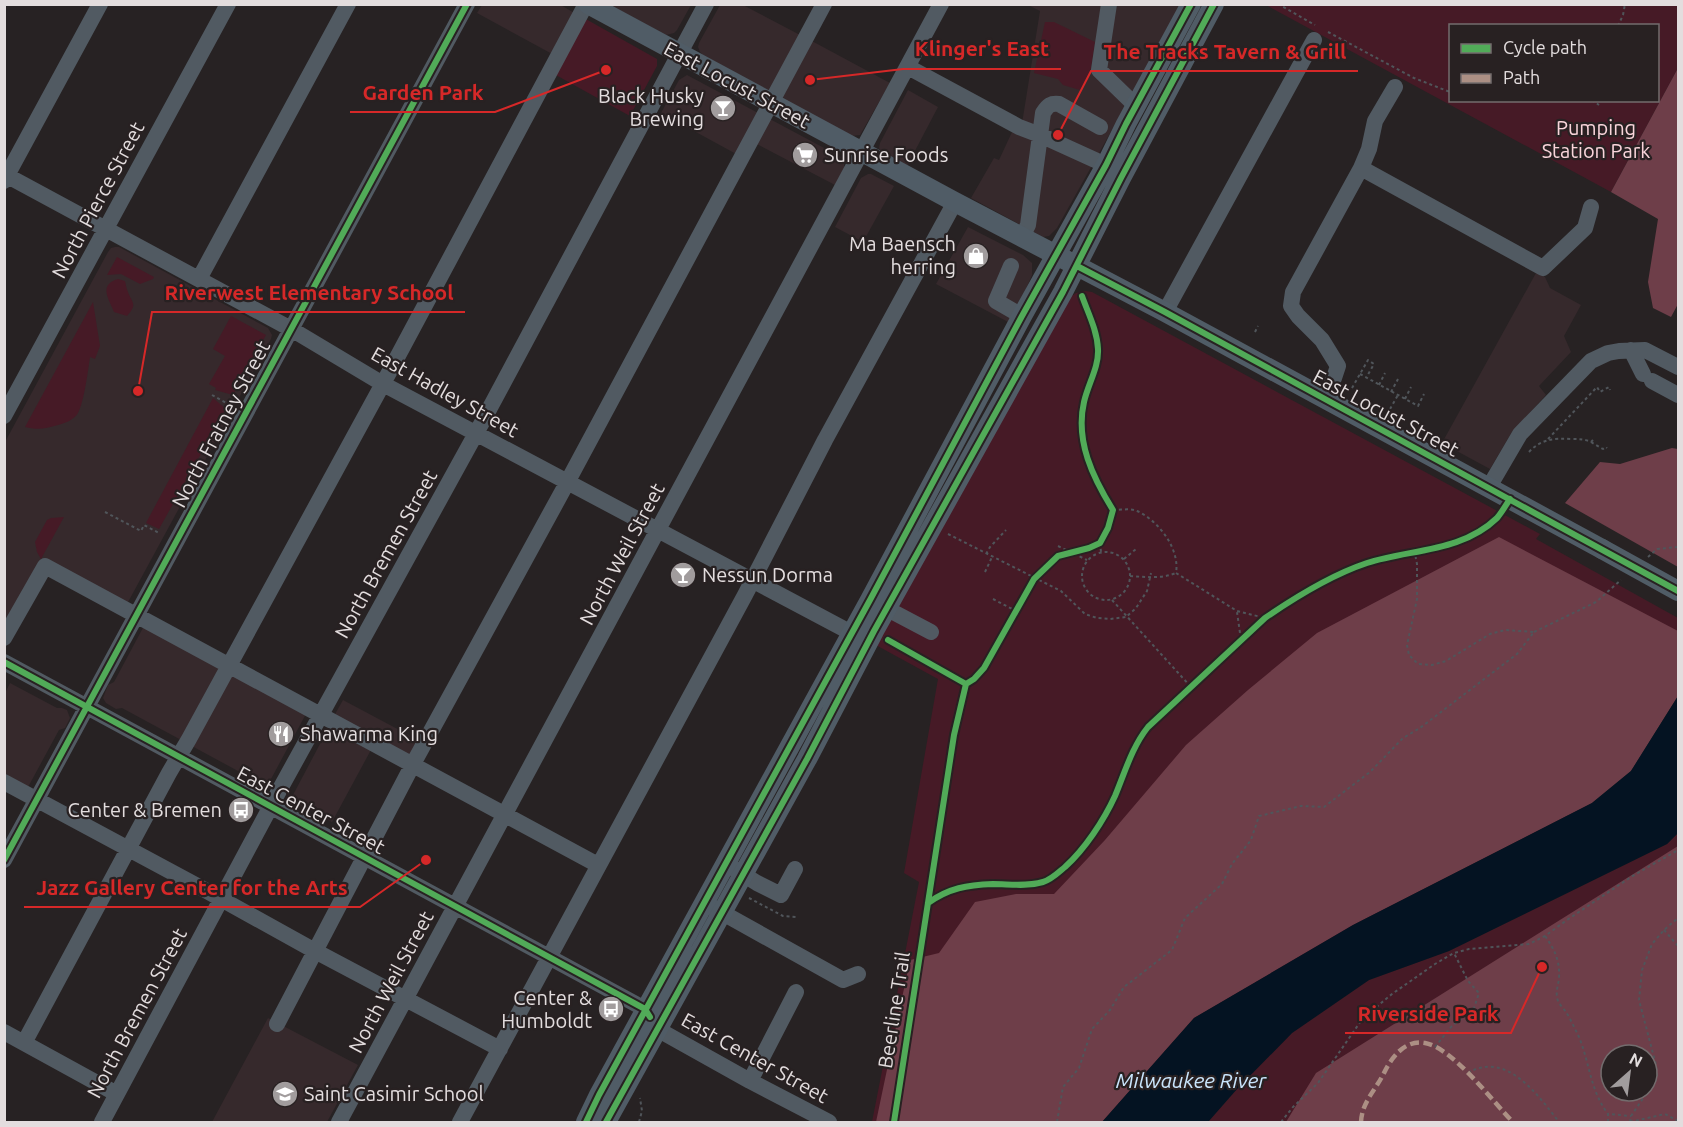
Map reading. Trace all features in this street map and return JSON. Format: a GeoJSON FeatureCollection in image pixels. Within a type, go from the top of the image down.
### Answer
{"type":"FeatureCollection","features":[{"type":"Feature","properties":{"kind":"main road","name":"East Locust Street"},"geometry":{"type":"LineString","coordinates":[[587,4],[1165,312],[1678,591]]}},
{"type":"Feature","properties":{"kind":"main road"},"geometry":{"type":"LineString","coordinates":[[586,1122],[725,863],[860,638],[1022,316],[1106,165],[1191,4]]}},
{"type":"Feature","properties":{"kind":"main road"},"geometry":{"type":"LineString","coordinates":[[878,604],[1077,266],[1214,4]]}},
{"type":"Feature","properties":{"kind":"main road"},"geometry":{"type":"LineString","coordinates":[[606,1122],[807,759],[860,638]]}},
{"type":"Feature","properties":{"kind":"street"},"geometry":{"type":"LineString","coordinates":[[5,177],[100,4]]}},
{"type":"Feature","properties":{"kind":"street","name":"North Pierce Street"},"geometry":{"type":"LineString","coordinates":[[4,416],[228,4]]}},
{"type":"Feature","properties":{"kind":"street"},"geometry":{"type":"LineString","coordinates":[[199,279],[348,4]]}},
{"type":"Feature","properties":{"kind":"street","name":"North Fratney Street"},"geometry":{"type":"LineString","coordinates":[[4,860],[467,4]]}},
{"type":"Feature","properties":{"kind":"street"},"geometry":{"type":"LineString","coordinates":[[24,1043],[587,4]]}},
{"type":"Feature","properties":{"kind":"street","name":"North Bremen Street"},"geometry":{"type":"LineString","coordinates":[[102,1122],[271,806],[476,434],[706,4]]}},
{"type":"Feature","properties":{"kind":"street"},"geometry":{"type":"LineString","coordinates":[[277,1024],[363,856],[824,4]]}},
{"type":"Feature","properties":{"kind":"street","name":"North Weil Street"},"geometry":{"type":"LineString","coordinates":[[339,1122],[941,4]]}},
{"type":"Feature","properties":{"kind":"street"},"geometry":{"type":"LineString","coordinates":[[1109,4],[1100,70],[1136,106]]}},
{"type":"Feature","properties":{"kind":"street"},"geometry":{"type":"LineString","coordinates":[[1165,312],[1314,39]]}},
{"type":"Feature","properties":{"kind":"street"},"geometry":{"type":"LineString","coordinates":[[908,66],[1019,127],[1106,165]]}},
{"type":"Feature","properties":{"kind":"street"},"geometry":{"type":"LineString","coordinates":[[1323,398],[1338,366],[1322,340],[1291,306],[1293,292],[1361,168],[1369,149],[1376,121],[1395,87]]}},
{"type":"Feature","properties":{"kind":"street"},"geometry":{"type":"LineString","coordinates":[[1022,237],[1028,225],[1043,112],[1047,106],[1054,103],[1059,104],[1100,127]]}},
{"type":"Feature","properties":{"kind":"street"},"geometry":{"type":"LineString","coordinates":[[1361,168],[1544,268],[1585,228],[1591,207]]}},
{"type":"Feature","properties":{"kind":"street","name":"East Hadley Street"},"geometry":{"type":"LineString","coordinates":[[5,177],[291,329],[383,384],[860,638]]}},
{"type":"Feature","properties":{"kind":"street"},"geometry":{"type":"LineString","coordinates":[[460,1122],[753,580],[825,440],[956,202]]}},
{"type":"Feature","properties":{"kind":"street"},"geometry":{"type":"LineString","coordinates":[[1011,266],[996,301],[1022,316]]}},
{"type":"Feature","properties":{"kind":"street"},"geometry":{"type":"LineString","coordinates":[[1631,350],[1647,377],[1678,395]]}},
{"type":"Feature","properties":{"kind":"street"},"geometry":{"type":"LineString","coordinates":[[1489,487],[1520,434],[1591,361],[1608,353],[1645,350],[1678,366]]}},
{"type":"Feature","properties":{"kind":"street"},"geometry":{"type":"LineString","coordinates":[[4,638],[45,566],[598,865]]}},
{"type":"Feature","properties":{"kind":"street"},"geometry":{"type":"LineString","coordinates":[[878,604],[931,632]]}},
{"type":"Feature","properties":{"kind":"street","name":"East Center Street"},"geometry":{"type":"LineString","coordinates":[[4,662],[645,1009],[657,1029],[829,1122]]}},
{"type":"Feature","properties":{"kind":"street"},"geometry":{"type":"LineString","coordinates":[[4,782],[500,1049]]}},
{"type":"Feature","properties":{"kind":"street"},"geometry":{"type":"LineString","coordinates":[[725,863],[781,895],[795,869]]}},
{"type":"Feature","properties":{"kind":"street"},"geometry":{"type":"LineString","coordinates":[[704,902],[843,980],[858,974]]}},
{"type":"Feature","properties":{"kind":"street"},"geometry":{"type":"LineString","coordinates":[[750,1081],[796,992]]}},
{"type":"Feature","properties":{"kind":"street"},"geometry":{"type":"LineString","coordinates":[[4,1032],[117,1094]]}},
{"type":"Feature","properties":{"kind":"path"},"geometry":{"type":"LineString","coordinates":[[1278,4],[1414,78],[1449,92]]}},
{"type":"Feature","properties":{"kind":"path"},"geometry":{"type":"LineString","coordinates":[[1619,24],[1625,4]]}},
{"type":"Feature","properties":{"kind":"path"},"geometry":{"type":"LineString","coordinates":[[1595,102],[1599,105]]}},
{"type":"Feature","properties":{"kind":"path"},"geometry":{"type":"LineString","coordinates":[[1255,332],[1258,326]]}},
{"type":"Feature","properties":{"kind":"path"},"geometry":{"type":"LineString","coordinates":[[1352,388],[1368,360],[1374,364],[1366,378]]}},
{"type":"Feature","properties":{"kind":"path"},"geometry":{"type":"LineString","coordinates":[[1378,385],[1385,373]]}},
{"type":"Feature","properties":{"kind":"path"},"geometry":{"type":"LineString","coordinates":[[1360,374],[1418,406],[1425,394]]}},
{"type":"Feature","properties":{"kind":"path"},"geometry":{"type":"LineString","coordinates":[[1391,392],[1398,379]]}},
{"type":"Feature","properties":{"kind":"path"},"geometry":{"type":"LineString","coordinates":[[1405,399],[1411,387]]}},
{"type":"Feature","properties":{"kind":"path"},"geometry":{"type":"LineString","coordinates":[[1526,454],[1548,439],[1597,387],[1600,392],[1609,387],[1611,390]]}},
{"type":"Feature","properties":{"kind":"path"},"geometry":{"type":"LineString","coordinates":[[212,395],[231,405]]}},
{"type":"Feature","properties":{"kind":"path"},"geometry":{"type":"LineString","coordinates":[[1390,409],[1398,395]]}},
{"type":"Feature","properties":{"kind":"path"},"geometry":{"type":"LineString","coordinates":[[1548,439],[1585,439],[1603,449],[1607,448]]}},
{"type":"Feature","properties":{"kind":"path"},"geometry":{"type":"LineString","coordinates":[[1109,503],[1113,510],[1111,519]]}},
{"type":"Feature","properties":{"kind":"path"},"geometry":{"type":"LineString","coordinates":[[1113,510],[1136,510],[1156,525],[1169,542],[1177,567],[1176,573]]}},
{"type":"Feature","properties":{"kind":"path"},"geometry":{"type":"LineString","coordinates":[[105,512],[141,531],[144,525],[159,533]]}},
{"type":"Feature","properties":{"kind":"path"},"geometry":{"type":"LineString","coordinates":[[986,554],[1006,530]]}},
{"type":"Feature","properties":{"kind":"path"},"geometry":{"type":"LineString","coordinates":[[945,533],[1060,591],[1085,614],[1097,618],[1126,617],[1136,608],[1147,591],[1151,573]]}},
{"type":"Feature","properties":{"kind":"path"},"geometry":{"type":"LineString","coordinates":[[1101,552],[1097,544],[1104,535]]}},
{"type":"Feature","properties":{"kind":"path"},"geometry":{"type":"LineString","coordinates":[[1058,546],[1087,560]]}},
{"type":"Feature","properties":{"kind":"path"},"geometry":{"type":"LineString","coordinates":[[1648,556],[1657,549],[1678,547]]}},
{"type":"Feature","properties":{"kind":"path"},"geometry":{"type":"LineString","coordinates":[[1124,559],[1136,549]]}},
{"type":"Feature","properties":{"kind":"path"},"geometry":{"type":"LineString","coordinates":[[1058,556],[1081,551]]}},
{"type":"Feature","properties":{"kind":"path"},"geometry":{"type":"LineString","coordinates":[[1405,555],[1425,551]]}},
{"type":"Feature","properties":{"kind":"path"},"geometry":{"type":"LineString","coordinates":[[1109,552],[1124,559],[1130,576],[1127,589],[1122,594],[1112,599],[1099,599],[1086,591],[1081,575],[1087,560],[1093,554],[1109,552]]}},
{"type":"Feature","properties":{"kind":"path"},"geometry":{"type":"LineString","coordinates":[[1415,554],[1417,599],[1407,645],[1409,655],[1418,664],[1432,665],[1446,661],[1490,634],[1505,630],[1534,632]]}},
{"type":"Feature","properties":{"kind":"path"},"geometry":{"type":"LineString","coordinates":[[985,572],[992,557]]}},
{"type":"Feature","properties":{"kind":"path"},"geometry":{"type":"LineString","coordinates":[[1029,587],[1042,571]]}},
{"type":"Feature","properties":{"kind":"path"},"geometry":{"type":"LineString","coordinates":[[1130,576],[1151,578],[1176,573]]}},
{"type":"Feature","properties":{"kind":"path"},"geometry":{"type":"LineString","coordinates":[[1176,573],[1237,611],[1265,618]]}},
{"type":"Feature","properties":{"kind":"path"},"geometry":{"type":"LineString","coordinates":[[1057,1122],[1063,1087],[1079,1068],[1092,1029],[1110,1010],[1124,987],[1172,950],[1185,918],[1222,884],[1232,864],[1251,840],[1259,816],[1301,806],[1324,807],[1370,772],[1403,738],[1420,728],[1517,654],[1534,632],[1596,602],[1622,579]]}},
{"type":"Feature","properties":{"kind":"path"},"geometry":{"type":"LineString","coordinates":[[993,599],[1016,611]]}},
{"type":"Feature","properties":{"kind":"path"},"geometry":{"type":"LineString","coordinates":[[1112,599],[1191,687]]}},
{"type":"Feature","properties":{"kind":"path"},"geometry":{"type":"LineString","coordinates":[[1011,620],[1020,603]]}},
{"type":"Feature","properties":{"kind":"path"},"geometry":{"type":"LineString","coordinates":[[1237,611],[1239,642]]}},
{"type":"Feature","properties":{"kind":"path"},"geometry":{"type":"LineString","coordinates":[[1259,624],[1272,613]]}},
{"type":"Feature","properties":{"kind":"path"},"geometry":{"type":"LineString","coordinates":[[1231,650],[1245,636]]}},
{"type":"Feature","properties":{"kind":"path"},"geometry":{"type":"LineString","coordinates":[[1182,695],[1199,679]]}},
{"type":"Feature","properties":{"kind":"path"},"geometry":{"type":"LineString","coordinates":[[1281,1122],[1318,1083],[1363,1018],[1392,994],[1454,953],[1483,947],[1529,944],[1545,936],[1631,877],[1678,850]]}},
{"type":"Feature","properties":{"kind":"path"},"geometry":{"type":"LineString","coordinates":[[748,898],[783,916],[796,917]]}},
{"type":"Feature","properties":{"kind":"path"},"geometry":{"type":"LineString","coordinates":[[1678,918],[1652,944],[1642,970],[1639,1000],[1656,1065],[1657,1078],[1631,1116],[1630,1122],[1665,1114],[1678,1121]]}},
{"type":"Feature","properties":{"kind":"path"},"geometry":{"type":"LineString","coordinates":[[1664,930],[1678,946]]}},
{"type":"Feature","properties":{"kind":"path"},"geometry":{"type":"LineString","coordinates":[[1545,936],[1559,962],[1556,992],[1559,1002],[1579,1037],[1599,1103],[1608,1114],[1608,1122]]}},
{"type":"Feature","properties":{"kind":"path"},"geometry":{"type":"LineString","coordinates":[[1435,1047],[1451,1027],[1474,1008],[1479,993],[1468,981],[1454,953]]}},
{"type":"Feature","properties":{"kind":"path"},"geometry":{"type":"LineString","coordinates":[[1468,1073],[1477,1068],[1492,1065],[1510,1073],[1527,1083],[1559,1122]]}},
{"type":"Feature","properties":{"kind":"path"},"geometry":{"type":"LineString","coordinates":[[639,1122],[642,1111],[640,1098]]}},
{"type":"Feature","properties":{"kind":"path"},"geometry":{"type":"LineString","coordinates":[[1608,1114],[1631,1116]]}},
{"type":"Feature","properties":{"kind":"shaded area"},"geometry":{"type":"Polygon","coordinates":[[[559,4],[576,14],[554,55],[477,13],[482,5],[559,4]]]}},
{"type":"Feature","properties":{"kind":"shaded area"},"geometry":{"type":"Polygon","coordinates":[[[610,5],[691,5],[677,30],[666,35],[610,5]]]}},
{"type":"Feature","properties":{"kind":"shaded area"},"geometry":{"type":"Polygon","coordinates":[[[720,5],[743,5],[802,36],[771,92],[700,52],[699,43],[720,5]]]}},
{"type":"Feature","properties":{"kind":"shaded area"},"geometry":{"type":"Polygon","coordinates":[[[1028,5],[1182,5],[1057,228],[1049,236],[1043,237],[971,198],[994,158],[999,160],[1012,132],[1020,136],[1040,11],[1028,5]]]}},
{"type":"Feature","properties":{"kind":"shaded area"},"geometry":{"type":"Polygon","coordinates":[[[810,40],[890,83],[860,135],[851,136],[779,97],[810,40]]]}},
{"type":"Feature","properties":{"kind":"shaded area"},"geometry":{"type":"Polygon","coordinates":[[[1678,68],[1678,304],[1671,317],[1653,308],[1648,282],[1658,219],[1611,192],[1678,68]]]}},
{"type":"Feature","properties":{"kind":"shaded area"},"geometry":{"type":"Polygon","coordinates":[[[687,75],[760,114],[738,155],[661,113],[679,80],[687,75]]]}},
{"type":"Feature","properties":{"kind":"shaded area"},"geometry":{"type":"Polygon","coordinates":[[[908,90],[938,107],[907,166],[879,148],[908,90]]]}},
{"type":"Feature","properties":{"kind":"shaded area"},"geometry":{"type":"Polygon","coordinates":[[[768,118],[841,157],[844,169],[835,185],[755,143],[768,118]]]}},
{"type":"Feature","properties":{"kind":"shaded area"},"geometry":{"type":"Polygon","coordinates":[[[868,174],[894,186],[863,242],[835,227],[861,178],[868,174]]]}},
{"type":"Feature","properties":{"kind":"shaded area"},"geometry":{"type":"Polygon","coordinates":[[[968,227],[1023,255],[1032,263],[1032,275],[1010,323],[936,284],[968,227]]]}},
{"type":"Feature","properties":{"kind":"shaded area"},"geometry":{"type":"Polygon","coordinates":[[[119,247],[268,328],[272,335],[271,339],[127,604],[41,559],[5,626],[5,442],[108,252],[119,247]]]}},
{"type":"Feature","properties":{"kind":"shaded area"},"geometry":{"type":"Polygon","coordinates":[[[1536,273],[1545,277],[1550,288],[1581,305],[1564,336],[1571,352],[1539,386],[1546,395],[1512,432],[1490,469],[1442,443],[1536,273]]]}},
{"type":"Feature","properties":{"kind":"shaded area"},"geometry":{"type":"Polygon","coordinates":[[[1672,448],[1678,449],[1678,567],[1565,503],[1600,462],[1620,464],[1672,448]]]}},
{"type":"Feature","properties":{"kind":"shaded area"},"geometry":{"type":"Polygon","coordinates":[[[1499,537],[1678,631],[1678,696],[1631,771],[1592,803],[1353,925],[1194,1018],[1102,1122],[876,1122],[910,960],[939,953],[975,902],[1016,894],[1054,894],[1105,840],[1186,745],[1317,633],[1499,537]]]}},
{"type":"Feature","properties":{"kind":"shaded area"},"geometry":{"type":"Polygon","coordinates":[[[145,624],[223,666],[183,741],[122,708],[116,709],[106,703],[103,698],[108,685],[114,682],[145,624]]]}},
{"type":"Feature","properties":{"kind":"shaded area"},"geometry":{"type":"Polygon","coordinates":[[[230,670],[307,712],[268,782],[260,783],[190,745],[230,670]]]}},
{"type":"Feature","properties":{"kind":"shaded area"},"geometry":{"type":"Polygon","coordinates":[[[10,683],[57,708],[67,710],[70,718],[65,728],[59,730],[27,789],[5,776],[5,693],[10,683]]]}},
{"type":"Feature","properties":{"kind":"shaded area"},"geometry":{"type":"Polygon","coordinates":[[[343,700],[420,741],[411,758],[334,716],[343,700]]]}},
{"type":"Feature","properties":{"kind":"shaded area"},"geometry":{"type":"Polygon","coordinates":[[[330,725],[372,748],[332,822],[296,803],[293,795],[330,725]]]}},
{"type":"Feature","properties":{"kind":"shaded area"},"geometry":{"type":"Polygon","coordinates":[[[1678,846],[1678,1122],[1286,1122],[1316,1073],[1678,846]]]}},
{"type":"Feature","properties":{"kind":"shaded area","name":"Saint Casimir School"},"geometry":{"type":"Polygon","coordinates":[[[268,1018],[358,1065],[327,1122],[212,1122],[268,1018]]]}},
{"type":"Feature","properties":{"kind":"green space","name":"Pumping Station Park"},"geometry":{"type":"Polygon","coordinates":[[[1266,5],[1678,5],[1678,68],[1611,192],[1266,5]]]}},
{"type":"Feature","properties":{"kind":"green space"},"geometry":{"type":"Polygon","coordinates":[[[584,18],[657,59],[657,66],[630,116],[554,74],[584,18]]]}},
{"type":"Feature","properties":{"kind":"green space"},"geometry":{"type":"Polygon","coordinates":[[[1045,22],[1054,22],[1095,42],[1090,74],[1080,90],[1063,85],[1058,79],[1034,73],[1045,22]]]}},
{"type":"Feature","properties":{"kind":"green space"},"geometry":{"type":"Polygon","coordinates":[[[117,257],[154,277],[153,279],[140,284],[121,274],[107,275],[117,257]]]}},
{"type":"Feature","properties":{"kind":"green space"},"geometry":{"type":"Polygon","coordinates":[[[118,279],[125,281],[133,304],[127,316],[114,312],[107,293],[108,285],[118,279]]]}},
{"type":"Feature","properties":{"kind":"green space"},"geometry":{"type":"Polygon","coordinates":[[[1085,291],[1092,292],[1540,534],[1536,539],[1678,618],[1678,695],[1592,803],[1363,920],[1194,1018],[1102,1122],[872,1122],[919,882],[904,873],[938,679],[874,644],[1069,298],[1085,291]]]}},
{"type":"Feature","properties":{"kind":"green space"},"geometry":{"type":"Polygon","coordinates":[[[93,302],[100,346],[95,359],[90,357],[84,394],[78,413],[69,421],[53,426],[37,429],[25,427],[93,302]]]}},
{"type":"Feature","properties":{"kind":"green space"},"geometry":{"type":"Polygon","coordinates":[[[231,316],[266,335],[233,395],[215,390],[216,388],[209,384],[225,356],[213,349],[231,316]]]}},
{"type":"Feature","properties":{"kind":"green space"},"geometry":{"type":"Polygon","coordinates":[[[213,398],[226,409],[159,529],[146,523],[213,398]]]}},
{"type":"Feature","properties":{"kind":"green space"},"geometry":{"type":"Polygon","coordinates":[[[64,517],[41,559],[35,542],[47,520],[64,517]]]}},
{"type":"Feature","properties":{"kind":"green space"},"geometry":{"type":"Polygon","coordinates":[[[1678,833],[1678,1122],[1208,1122],[1292,1033],[1369,980],[1449,951],[1667,844],[1678,833]]]}},
{"type":"Feature","properties":{"kind":"water","name":"Milwaukee River"},"geometry":{"type":"Polygon","coordinates":[[[1678,696],[1678,833],[1667,844],[1449,951],[1369,980],[1292,1033],[1208,1122],[1102,1122],[1194,1018],[1353,925],[1592,803],[1631,771],[1678,696]]]}},
{"type":"Feature","properties":{"kind":"marked path"},"geometry":{"type":"LineString","coordinates":[[1361,1122],[1366,1102],[1391,1061],[1405,1047],[1418,1043],[1436,1047],[1448,1054],[1472,1076],[1513,1122]]}},
{"type":"Feature","properties":{"kind":"cycle path"},"geometry":{"type":"LineString","coordinates":[[4,860],[467,4]]}},
{"type":"Feature","properties":{"kind":"cycle path"},"geometry":{"type":"LineString","coordinates":[[586,1122],[1106,165],[1191,4]]}},
{"type":"Feature","properties":{"kind":"cycle path"},"geometry":{"type":"LineString","coordinates":[[606,1122],[807,759],[874,631],[1063,292],[1214,4]]}},
{"type":"Feature","properties":{"kind":"cycle path"},"geometry":{"type":"LineString","coordinates":[[1077,266],[1678,591]]}},
{"type":"Feature","properties":{"kind":"cycle path"},"geometry":{"type":"LineString","coordinates":[[966,684],[984,668],[1034,579],[1058,556],[1100,543],[1108,528],[1113,510],[1093,472],[1082,431],[1084,402],[1098,356],[1094,328],[1082,296]]}},
{"type":"Feature","properties":{"kind":"cycle path"},"geometry":{"type":"LineString","coordinates":[[928,903],[943,894],[967,886],[1030,884],[1052,878],[1080,852],[1100,824],[1115,796],[1133,751],[1148,727],[1265,618],[1314,587],[1354,568],[1384,558],[1435,548],[1468,537],[1497,518],[1510,499]]}},
{"type":"Feature","properties":{"kind":"cycle path"},"geometry":{"type":"LineString","coordinates":[[888,640],[966,684]]}},
{"type":"Feature","properties":{"kind":"cycle path"},"geometry":{"type":"LineString","coordinates":[[4,662],[645,1009],[650,1017]]}},
{"type":"Feature","properties":{"kind":"cycle path","name":"Beerline Trail"},"geometry":{"type":"LineString","coordinates":[[894,1122],[954,735],[966,684]]}},
{"type":"Feature","properties":{"kind":"place","name":"Garden Park"},"geometry":{"type":"Point","coordinates":[606,70]}},
{"type":"Feature","properties":{"kind":"place","name":"Klinger's East"},"geometry":{"type":"Point","coordinates":[810,80]}},
{"type":"Feature","properties":{"kind":"place","name":"Black Husky Brewing"},"geometry":{"type":"Point","coordinates":[723,108]}},
{"type":"Feature","properties":{"kind":"place","name":"The Tracks Tavern & Grill"},"geometry":{"type":"Point","coordinates":[1058,135]}},
{"type":"Feature","properties":{"kind":"place","name":"Sunrise Foods"},"geometry":{"type":"Point","coordinates":[805,155]}},
{"type":"Feature","properties":{"kind":"place","name":"Ma Baensch herring"},"geometry":{"type":"Point","coordinates":[976,256]}},
{"type":"Feature","properties":{"kind":"place","name":"Riverwest Elementary School"},"geometry":{"type":"Point","coordinates":[138,391]}},
{"type":"Feature","properties":{"kind":"place","name":"Nessun Dorma"},"geometry":{"type":"Point","coordinates":[683,575]}},
{"type":"Feature","properties":{"kind":"place","name":"Shawarma King"},"geometry":{"type":"Point","coordinates":[281,734]}},
{"type":"Feature","properties":{"kind":"place","name":"Center & Bremen"},"geometry":{"type":"Point","coordinates":[241,810]}},
{"type":"Feature","properties":{"kind":"place","name":"Jazz Gallery Center for the Arts"},"geometry":{"type":"Point","coordinates":[426,860]}},
{"type":"Feature","properties":{"kind":"place","name":"Riverside Park"},"geometry":{"type":"Point","coordinates":[1542,967]}},
{"type":"Feature","properties":{"kind":"place","name":"Center & Humboldt"},"geometry":{"type":"Point","coordinates":[611,1009]}},
{"type":"Feature","properties":{"kind":"place","name":"Saint Casimir School"},"geometry":{"type":"Point","coordinates":[285,1094]}}]}
